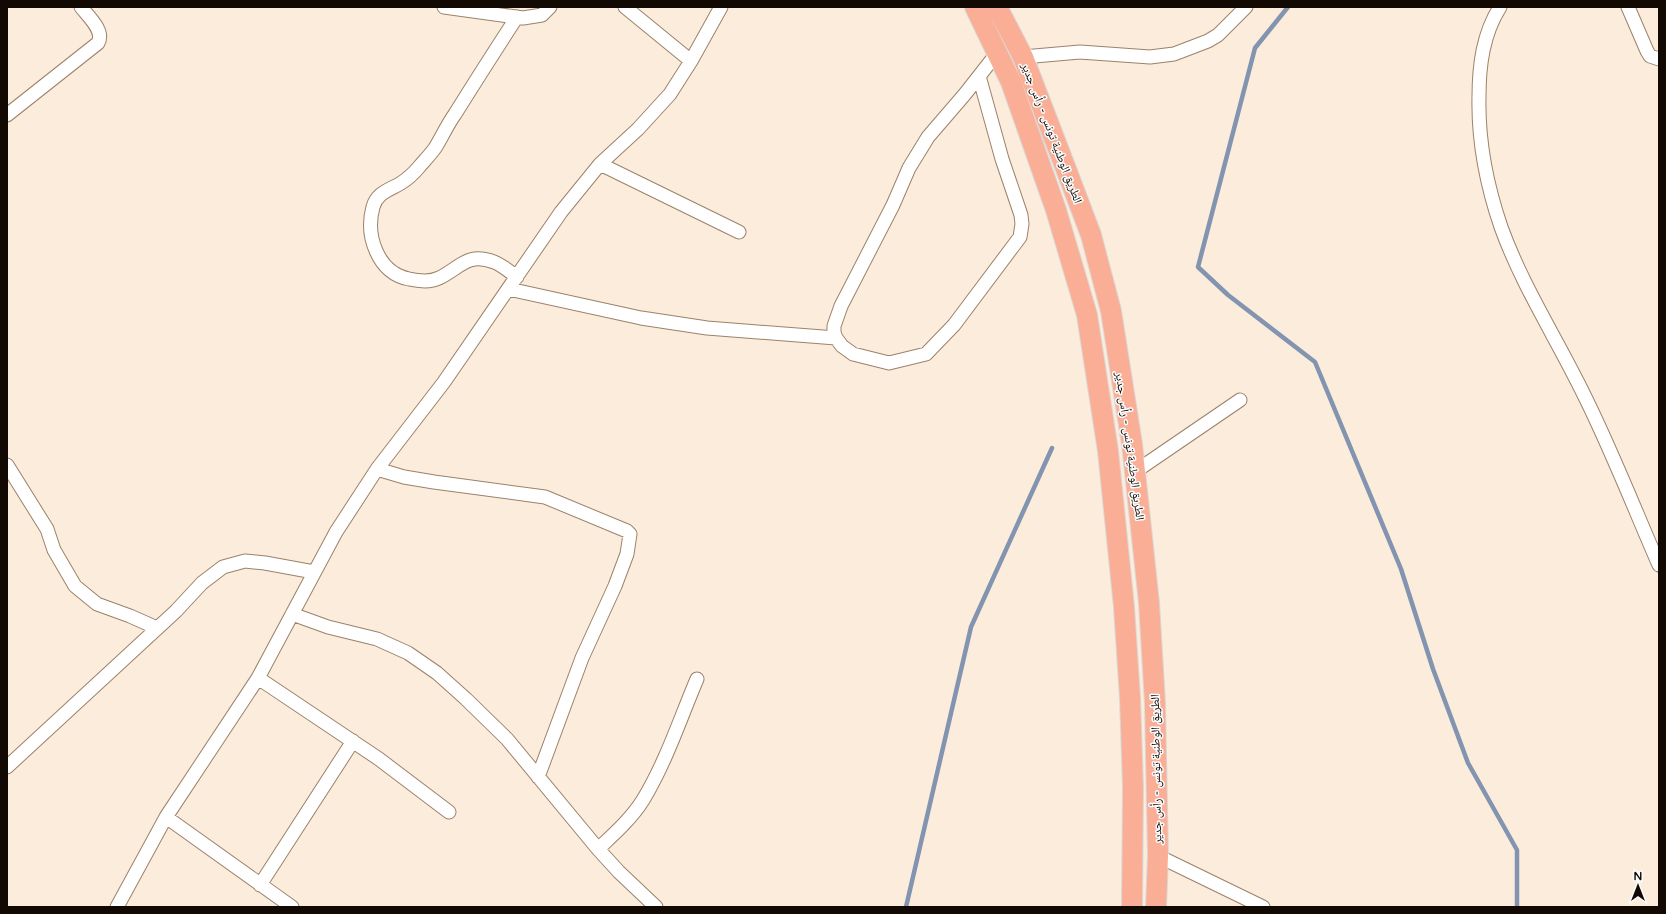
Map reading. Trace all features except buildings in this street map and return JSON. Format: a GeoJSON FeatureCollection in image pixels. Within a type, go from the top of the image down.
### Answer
{"type":"FeatureCollection","features":[{"type":"Feature","properties":{"kind":"main road","name":"الطريق الوطنية تونس - رأس جدير"},"geometry":{"type":"LineString","coordinates":[[975,7],[998,52],[1011,82],[1056,210],[1087,314],[1108,451],[1124,607],[1130,698],[1133,787],[1132,907]]}},
{"type":"Feature","properties":{"kind":"main road","name":"الطريق الوطنية تونس - رأس جدير"},"geometry":{"type":"LineString","coordinates":[[997,7],[1023,57],[1091,235],[1111,311],[1136,471],[1149,603],[1154,695],[1158,856],[1156,907]]}},
{"type":"Feature","properties":{"kind":"street"},"geometry":{"type":"LineString","coordinates":[[7,115],[98,43],[101,36],[99,30],[81,7]]}},
{"type":"Feature","properties":{"kind":"street"},"geometry":{"type":"LineString","coordinates":[[444,7],[517,17],[536,17],[542,15],[550,7]]}},
{"type":"Feature","properties":{"kind":"street"},"geometry":{"type":"LineString","coordinates":[[625,7],[691,61]]}},
{"type":"Feature","properties":{"kind":"street"},"geometry":{"type":"LineString","coordinates":[[117,907],[166,817],[258,678],[336,532],[377,468],[444,382],[561,212],[600,164],[638,129],[670,94],[691,61],[721,7]]}},
{"type":"Feature","properties":{"kind":"street"},"geometry":{"type":"LineString","coordinates":[[1023,57],[1080,52],[1150,57],[1174,54],[1208,41],[1218,35],[1246,7]]}},
{"type":"Feature","properties":{"kind":"street"},"geometry":{"type":"LineString","coordinates":[[1500,7],[1491,22],[1485,41],[1479,86],[1478,111],[1484,162],[1501,228],[1519,269],[1587,401],[1659,564]]}},
{"type":"Feature","properties":{"kind":"street"},"geometry":{"type":"LineString","coordinates":[[1628,7],[1647,51],[1650,56],[1659,59]]}},
{"type":"Feature","properties":{"kind":"street"},"geometry":{"type":"LineString","coordinates":[[517,17],[447,126],[435,148],[413,175],[400,184],[383,192],[376,198],[373,207],[371,226],[372,239],[377,254],[389,271],[398,277],[416,280],[433,280],[447,273],[463,262],[480,259],[496,262],[517,277]]}},
{"type":"Feature","properties":{"kind":"street"},"geometry":{"type":"LineString","coordinates":[[979,76],[1002,159],[1021,215],[1022,224],[1020,237],[954,325],[926,354],[889,363],[853,354],[842,346],[836,338],[834,332],[834,326],[841,306],[893,205],[909,168],[928,137],[998,52]]}},
{"type":"Feature","properties":{"kind":"street"},"geometry":{"type":"LineString","coordinates":[[600,164],[739,232]]}},
{"type":"Feature","properties":{"kind":"street"},"geometry":{"type":"LineString","coordinates":[[509,289],[641,318],[707,328],[836,338]]}},
{"type":"Feature","properties":{"kind":"street"},"geometry":{"type":"LineString","coordinates":[[1136,471],[1240,400]]}},
{"type":"Feature","properties":{"kind":"street"},"geometry":{"type":"LineString","coordinates":[[7,465],[47,529],[54,550],[75,586],[96,604],[130,616],[157,628]]}},
{"type":"Feature","properties":{"kind":"street"},"geometry":{"type":"LineString","coordinates":[[377,468],[404,477],[544,497],[627,531],[630,534],[628,549],[615,586],[582,658],[538,777]]}},
{"type":"Feature","properties":{"kind":"street"},"geometry":{"type":"LineString","coordinates":[[7,767],[157,628],[202,583],[223,567],[245,561],[314,572]]}},
{"type":"Feature","properties":{"kind":"street"},"geometry":{"type":"LineString","coordinates":[[292,614],[328,627],[377,639],[408,653],[436,673],[507,739],[598,849],[619,872],[656,907]]}},
{"type":"Feature","properties":{"kind":"street"},"geometry":{"type":"LineString","coordinates":[[258,678],[379,759],[448,812]]}},
{"type":"Feature","properties":{"kind":"street"},"geometry":{"type":"LineString","coordinates":[[598,849],[627,822],[643,800],[657,775],[697,679]]}},
{"type":"Feature","properties":{"kind":"street"},"geometry":{"type":"LineString","coordinates":[[260,885],[353,741]]}},
{"type":"Feature","properties":{"kind":"street"},"geometry":{"type":"LineString","coordinates":[[166,817],[292,907]]}},
{"type":"Feature","properties":{"kind":"street"},"geometry":{"type":"LineString","coordinates":[[1158,856],[1263,907]]}},
{"type":"Feature","properties":{"kind":"waterway"},"geometry":{"type":"LineString","coordinates":[[1288,7],[1255,48],[1198,267],[1228,295],[1315,362],[1401,569],[1433,669],[1468,763],[1517,850],[1517,907]]}},
{"type":"Feature","properties":{"kind":"waterway"},"geometry":{"type":"LineString","coordinates":[[906,907],[971,627],[1052,448]]}}]}
